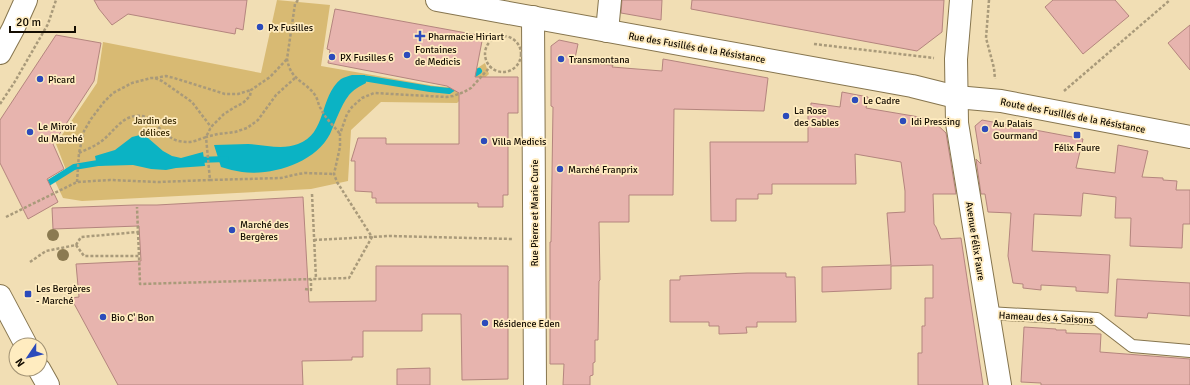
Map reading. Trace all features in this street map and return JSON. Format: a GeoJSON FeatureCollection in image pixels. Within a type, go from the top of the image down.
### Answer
{"type":"FeatureCollection","features":[{"type":"Feature","properties":{"kind":"main road"},"geometry":{"type":"LineString","coordinates":[[0,53],[26,0]]}},
{"type":"Feature","properties":{"kind":"main road","name":"Rue des Fusillés de la Résistance"},"geometry":{"type":"LineString","coordinates":[[437,0],[912,86],[956,97]]}},
{"type":"Feature","properties":{"kind":"main road"},"geometry":{"type":"LineString","coordinates":[[607,31],[610,0]]}},
{"type":"Feature","properties":{"kind":"main road","name":"Avenue Félix Faure"},"geometry":{"type":"LineString","coordinates":[[961,0],[956,59],[957,123],[1000,385]]}},
{"type":"Feature","properties":{"kind":"main road","name":"Rue Pierre et Marie Curie"},"geometry":{"type":"LineString","coordinates":[[533,17],[535,385]]}},
{"type":"Feature","properties":{"kind":"main road","name":"Route des Fusillés de la Résistance"},"geometry":{"type":"LineString","coordinates":[[956,97],[1001,102],[1190,137]]}},
{"type":"Feature","properties":{"kind":"main road"},"geometry":{"type":"LineString","coordinates":[[0,296],[22,337]]}},
{"type":"Feature","properties":{"kind":"lane","name":"Hameau des 4 Saisons"},"geometry":{"type":"LineString","coordinates":[[988,313],[1097,319],[1132,346],[1190,352]]}},
{"type":"Feature","properties":{"kind":"path"},"geometry":{"type":"LineString","coordinates":[[0,104],[14,83],[48,24],[56,0]]}},
{"type":"Feature","properties":{"kind":"path"},"geometry":{"type":"LineString","coordinates":[[298,0],[295,4],[287,59],[288,66],[295,78],[307,86],[316,96],[321,110],[340,134]]}},
{"type":"Feature","properties":{"kind":"path"},"geometry":{"type":"LineString","coordinates":[[990,0],[986,38],[994,68],[995,81]]}},
{"type":"Feature","properties":{"kind":"path"},"geometry":{"type":"LineString","coordinates":[[1043,110],[1170,0]]}},
{"type":"Feature","properties":{"kind":"path"},"geometry":{"type":"LineString","coordinates":[[500,36],[512,37],[520,46],[521,57],[519,63],[516,67],[505,72],[493,69],[491,66],[486,59],[487,47],[490,42],[494,38],[500,36]]}},
{"type":"Feature","properties":{"kind":"path"},"geometry":{"type":"LineString","coordinates":[[813,44],[937,58]]}},
{"type":"Feature","properties":{"kind":"path"},"geometry":{"type":"LineString","coordinates":[[77,182],[79,153],[84,131],[104,102],[123,87],[151,78],[166,76],[225,94],[238,94],[251,90],[270,76],[287,59]]}},
{"type":"Feature","properties":{"kind":"path"},"geometry":{"type":"LineString","coordinates":[[372,238],[337,182],[334,174],[340,147],[340,134],[347,114],[362,98],[374,92],[446,97],[459,95],[471,88],[491,66]]}},
{"type":"Feature","properties":{"kind":"path"},"geometry":{"type":"LineString","coordinates":[[155,78],[162,81],[192,102],[211,127]]}},
{"type":"Feature","properties":{"kind":"path"},"geometry":{"type":"LineString","coordinates":[[79,153],[103,140],[121,121],[136,115],[148,117],[170,137],[176,140],[188,142],[247,128],[258,120],[276,95],[295,78]]}},
{"type":"Feature","properties":{"kind":"path"},"geometry":{"type":"LineString","coordinates":[[210,180],[206,137],[211,127],[224,114],[235,106],[243,103],[250,96],[251,90]]}},
{"type":"Feature","properties":{"kind":"path"},"geometry":{"type":"LineString","coordinates":[[6,217],[77,182],[110,180],[158,182],[281,178],[305,173],[334,174]]}},
{"type":"Feature","properties":{"kind":"path"},"geometry":{"type":"LineString","coordinates":[[312,194],[316,279]]}},
{"type":"Feature","properties":{"kind":"path"},"geometry":{"type":"LineString","coordinates":[[137,207],[140,284],[348,278],[372,238]]}},
{"type":"Feature","properties":{"kind":"path"},"geometry":{"type":"LineString","coordinates":[[30,262],[46,251],[76,245],[81,237],[138,232]]}},
{"type":"Feature","properties":{"kind":"path"},"geometry":{"type":"LineString","coordinates":[[314,240],[389,236],[534,239]]}},
{"type":"Feature","properties":{"kind":"path"},"geometry":{"type":"LineString","coordinates":[[76,245],[84,256],[139,256]]}},
{"type":"Feature","properties":{"kind":"path"},"geometry":{"type":"LineString","coordinates":[[305,290],[311,290],[311,279]]}},
{"type":"Feature","properties":{"kind":"green space","name":"Jardin des délices"},"geometry":{"type":"Polygon","coordinates":[[[277,0],[330,5],[321,66],[435,86],[449,87],[485,63],[489,74],[457,103],[381,102],[351,130],[348,181],[311,189],[82,201],[63,198],[53,177],[66,170],[56,144],[97,83],[103,42],[261,73],[277,0]]]}},
{"type":"Feature","properties":{"kind":"water"},"geometry":{"type":"Polygon","coordinates":[[[352,75],[365,75],[366,83],[349,95],[330,134],[314,153],[292,165],[266,172],[242,172],[221,167],[214,145],[248,144],[286,147],[298,144],[307,139],[319,124],[329,95],[334,87],[341,79],[352,75]]]}},
{"type":"Feature","properties":{"kind":"water"},"geometry":{"type":"Polygon","coordinates":[[[140,135],[148,138],[163,151],[172,156],[181,158],[203,152],[205,166],[166,170],[151,169],[133,165],[97,166],[95,156],[115,150],[132,137],[140,135]]]}},
{"type":"Feature","properties":{"kind":"building"},"geometry":{"type":"Polygon","coordinates":[[[94,0],[247,0],[243,30],[236,28],[235,34],[128,14],[112,25],[99,9],[94,0]]]}},
{"type":"Feature","properties":{"kind":"building"},"geometry":{"type":"Polygon","coordinates":[[[622,0],[662,0],[661,20],[621,13],[622,0]]]}},
{"type":"Feature","properties":{"kind":"building"},"geometry":{"type":"Polygon","coordinates":[[[692,0],[944,0],[942,32],[917,51],[691,9],[692,0]]]}},
{"type":"Feature","properties":{"kind":"building"},"geometry":{"type":"Polygon","coordinates":[[[1053,0],[1115,0],[1129,16],[1083,54],[1045,7],[1053,0]]]}},
{"type":"Feature","properties":{"kind":"building"},"geometry":{"type":"Polygon","coordinates":[[[335,9],[483,36],[475,77],[518,77],[518,113],[508,113],[508,195],[503,195],[503,207],[478,207],[478,203],[376,203],[376,198],[372,198],[372,192],[355,191],[355,161],[351,161],[358,138],[386,138],[386,144],[459,144],[459,93],[447,86],[328,63],[330,50],[327,49],[335,9]]]}},
{"type":"Feature","properties":{"kind":"building"},"geometry":{"type":"Polygon","coordinates":[[[1190,25],[1190,70],[1168,43],[1190,25]]]}},
{"type":"Feature","properties":{"kind":"building","name":"Le Miroir du Marché"},"geometry":{"type":"Polygon","coordinates":[[[56,35],[101,43],[94,81],[53,144],[64,169],[47,179],[58,202],[28,219],[0,163],[0,120],[56,35]]]}},
{"type":"Feature","properties":{"kind":"building"},"geometry":{"type":"Polygon","coordinates":[[[559,40],[578,44],[574,63],[613,65],[612,67],[662,71],[663,59],[768,78],[764,111],[674,109],[673,195],[629,195],[629,222],[599,222],[600,280],[598,340],[595,340],[595,362],[593,363],[593,375],[590,376],[590,385],[563,385],[564,364],[550,364],[550,242],[553,107],[551,106],[551,46],[559,40]]]}},
{"type":"Feature","properties":{"kind":"building"},"geometry":{"type":"Polygon","coordinates":[[[842,92],[868,97],[866,108],[931,119],[946,133],[956,194],[933,194],[934,224],[941,239],[961,238],[983,385],[918,385],[918,353],[922,353],[922,326],[925,326],[925,298],[933,298],[933,265],[891,266],[891,289],[822,292],[822,267],[891,265],[887,213],[905,212],[905,191],[901,162],[855,154],[856,184],[772,184],[772,194],[758,194],[758,199],[736,199],[736,221],[711,221],[710,142],[808,142],[808,106],[811,106],[811,103],[840,107],[842,92]]]}},
{"type":"Feature","properties":{"kind":"building"},"geometry":{"type":"Polygon","coordinates":[[[982,120],[1083,139],[1076,168],[1115,173],[1118,145],[1148,151],[1142,177],[1163,178],[1163,180],[1177,181],[1176,190],[1190,190],[1190,224],[1183,224],[1182,248],[1130,246],[1131,218],[1115,218],[1116,197],[1083,193],[1081,216],[1034,214],[1032,251],[1110,255],[1108,293],[1076,291],[1076,287],[1041,285],[1041,290],[1023,288],[1023,284],[1013,283],[1008,256],[1011,213],[988,212],[985,194],[981,194],[976,159],[981,164],[975,126],[982,120]]]}},
{"type":"Feature","properties":{"kind":"building"},"geometry":{"type":"Polygon","coordinates":[[[303,197],[309,302],[376,301],[376,266],[508,266],[508,379],[462,380],[461,314],[422,314],[422,331],[363,331],[363,357],[352,357],[352,360],[302,361],[303,385],[118,385],[71,298],[79,297],[76,264],[141,261],[139,226],[53,229],[52,208],[157,205],[303,197]]]}},
{"type":"Feature","properties":{"kind":"building"},"geometry":{"type":"Polygon","coordinates":[[[786,273],[786,277],[795,277],[796,322],[757,322],[757,327],[746,327],[747,333],[719,334],[719,326],[709,326],[709,322],[670,322],[670,280],[680,280],[680,276],[786,273]]]}},
{"type":"Feature","properties":{"kind":"building"},"geometry":{"type":"Polygon","coordinates":[[[1117,279],[1190,283],[1190,316],[1148,313],[1147,318],[1115,316],[1117,279]]]}},
{"type":"Feature","properties":{"kind":"building"},"geometry":{"type":"Polygon","coordinates":[[[1024,327],[1066,330],[1066,333],[1101,334],[1100,352],[1190,359],[1190,385],[1041,385],[1041,383],[1021,382],[1024,327]]]}},
{"type":"Feature","properties":{"kind":"building"},"geometry":{"type":"Polygon","coordinates":[[[430,368],[430,385],[397,385],[397,369],[430,368]]]}},
{"type":"Feature","properties":{"kind":"waterway"},"geometry":{"type":"LineString","coordinates":[[469,78],[479,71]]}},
{"type":"Feature","properties":{"kind":"waterway"},"geometry":{"type":"LineString","coordinates":[[358,79],[369,79],[449,91],[458,85]]}},
{"type":"Feature","properties":{"kind":"waterway"},"geometry":{"type":"LineString","coordinates":[[197,160],[226,159]]}},
{"type":"Feature","properties":{"kind":"waterway"},"geometry":{"type":"LineString","coordinates":[[42,187],[74,167],[104,162]]}},
{"type":"Feature","properties":{"kind":"place","name":"Px Fusilles"},"geometry":{"type":"Point","coordinates":[260,27]}},
{"type":"Feature","properties":{"kind":"place","name":"Pharmacie Hiriart"},"geometry":{"type":"Point","coordinates":[420,36]}},
{"type":"Feature","properties":{"kind":"place","name":"Fontaines de Medicis"},"geometry":{"type":"Point","coordinates":[407,55]}},
{"type":"Feature","properties":{"kind":"place","name":"PX Fusilles 6"},"geometry":{"type":"Point","coordinates":[332,57]}},
{"type":"Feature","properties":{"kind":"place","name":"Transmontana"},"geometry":{"type":"Point","coordinates":[561,59]}},
{"type":"Feature","properties":{"kind":"place","name":"Picard"},"geometry":{"type":"Point","coordinates":[40,79]}},
{"type":"Feature","properties":{"kind":"place","name":"Le Cadre"},"geometry":{"type":"Point","coordinates":[855,100]}},
{"type":"Feature","properties":{"kind":"place","name":"La Rose des Sables"},"geometry":{"type":"Point","coordinates":[786,116]}},
{"type":"Feature","properties":{"kind":"place","name":"Idi Pressing"},"geometry":{"type":"Point","coordinates":[903,121]}},
{"type":"Feature","properties":{"kind":"place","name":"Au Palais Gourmand"},"geometry":{"type":"Point","coordinates":[985,129]}},
{"type":"Feature","properties":{"kind":"place","name":"Le Miroir du Marché"},"geometry":{"type":"Point","coordinates":[30,132]}},
{"type":"Feature","properties":{"kind":"place","name":"Félix Faure"},"geometry":{"type":"Point","coordinates":[1077,135]}},
{"type":"Feature","properties":{"kind":"place","name":"Villa Medicis"},"geometry":{"type":"Point","coordinates":[484,141]}},
{"type":"Feature","properties":{"kind":"place","name":"Marché Franprix"},"geometry":{"type":"Point","coordinates":[560,169]}},
{"type":"Feature","properties":{"kind":"place","name":"Marché des Bergères"},"geometry":{"type":"Point","coordinates":[232,230]}},
{"type":"Feature","properties":{"kind":"place","name":"Les Bergères - Marché"},"geometry":{"type":"Point","coordinates":[28,294]}},
{"type":"Feature","properties":{"kind":"place","name":"Bio C' Bon"},"geometry":{"type":"Point","coordinates":[103,317]}},
{"type":"Feature","properties":{"kind":"place","name":"Résidence Eden"},"geometry":{"type":"Point","coordinates":[485,323]}}]}
